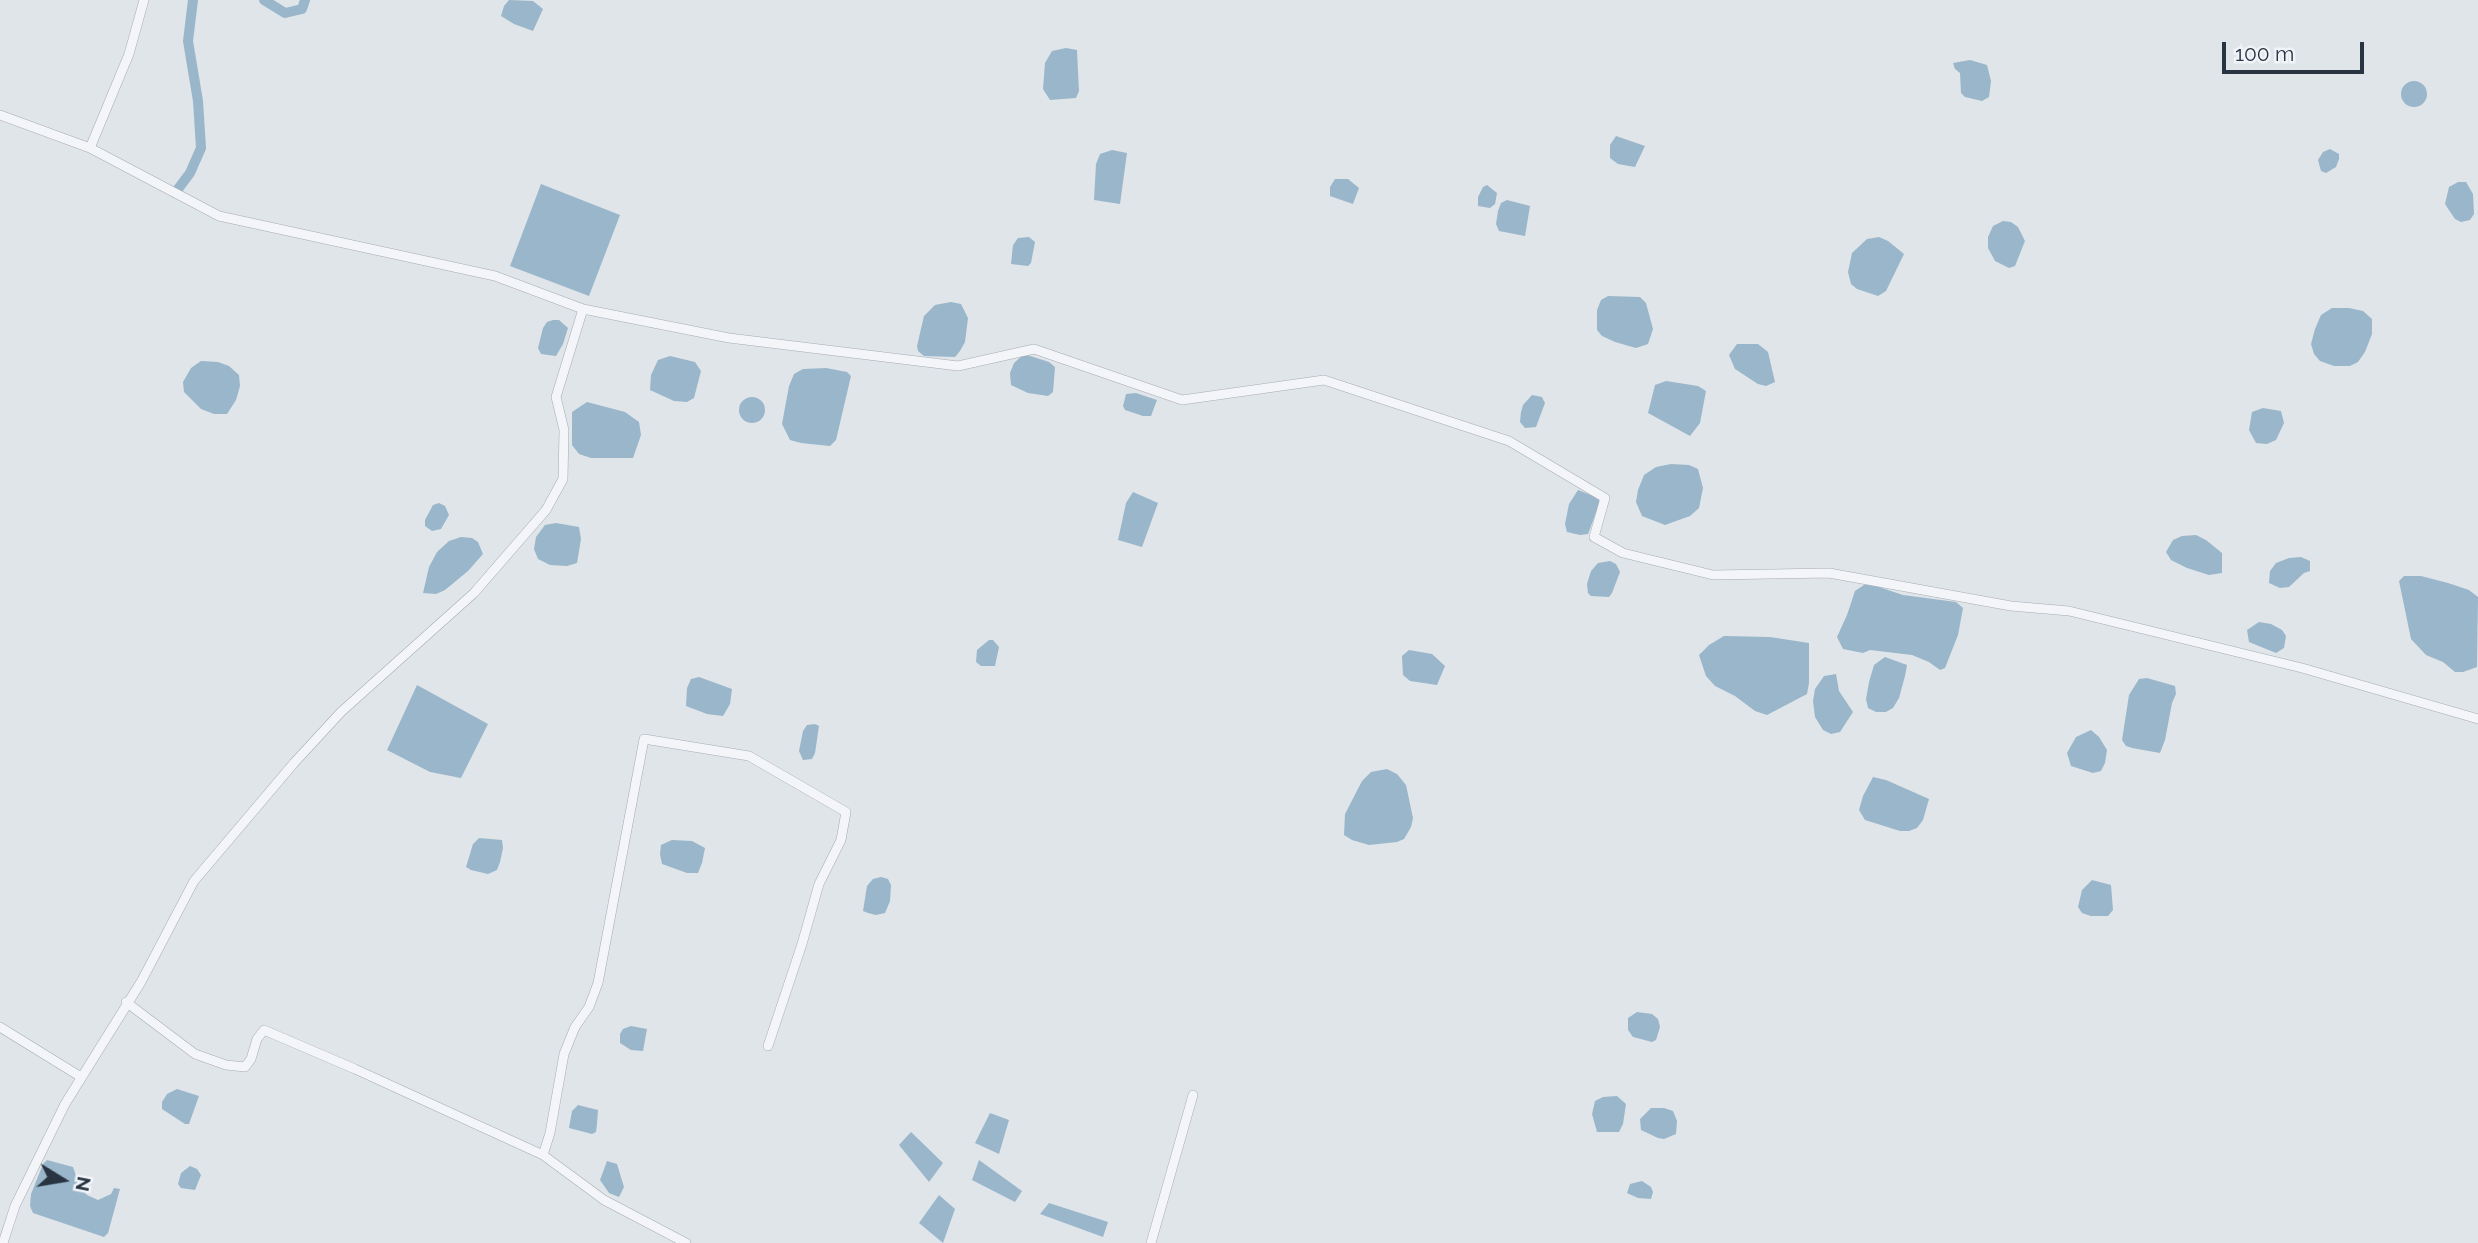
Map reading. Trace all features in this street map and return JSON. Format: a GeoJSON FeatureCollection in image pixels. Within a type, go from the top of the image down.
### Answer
{"type":"FeatureCollection","features":[{"type":"Feature","properties":{"kind":"street"},"geometry":{"type":"LineString","coordinates":[[90,148],[129,54],[144,0]]}},
{"type":"Feature","properties":{"kind":"street"},"geometry":{"type":"LineString","coordinates":[[0,115],[90,148],[219,216],[495,276],[583,309],[729,338],[958,366],[1034,349],[1182,400],[1324,380],[1508,442],[1605,498],[1594,537],[1623,553],[1713,575],[1829,573],[2011,606],[2069,611],[2302,668],[2478,719]]}},
{"type":"Feature","properties":{"kind":"street"},"geometry":{"type":"LineString","coordinates":[[3,1243],[15,1206],[65,1104],[141,982],[194,881],[293,763],[341,712],[474,593],[546,510],[563,479],[564,430],[556,397],[583,309]]}},
{"type":"Feature","properties":{"kind":"street"},"geometry":{"type":"LineString","coordinates":[[543,1155],[550,1133],[564,1054],[575,1027],[589,1007],[598,983],[643,739],[749,757],[846,813],[841,840],[819,884],[768,1046]]}},
{"type":"Feature","properties":{"kind":"street"},"geometry":{"type":"LineString","coordinates":[[127,1002],[195,1054],[226,1065],[245,1067],[251,1059],[257,1039],[264,1030],[543,1155],[604,1200],[686,1243]]}},
{"type":"Feature","properties":{"kind":"street"},"geometry":{"type":"LineString","coordinates":[[0,1027],[81,1077]]}},
{"type":"Feature","properties":{"kind":"street"},"geometry":{"type":"LineString","coordinates":[[1151,1243],[1193,1095]]}},
{"type":"Feature","properties":{"kind":"water"},"geometry":{"type":"Polygon","coordinates":[[[509,0],[533,1],[543,9],[533,31],[501,16],[509,0]]]}},
{"type":"Feature","properties":{"kind":"water"},"geometry":{"type":"Polygon","coordinates":[[[1066,48],[1077,50],[1079,91],[1076,98],[1050,100],[1043,89],[1045,63],[1052,51],[1066,48]]]}},
{"type":"Feature","properties":{"kind":"water"},"geometry":{"type":"Polygon","coordinates":[[[1970,60],[1987,65],[1991,81],[1989,97],[1982,101],[1965,97],[1961,93],[1960,73],[1953,63],[1970,60]]]}},
{"type":"Feature","properties":{"kind":"water"},"geometry":{"type":"Polygon","coordinates":[[[2414,81],[2423,85],[2427,94],[2423,103],[2414,107],[2405,103],[2401,94],[2405,85],[2414,81]]]}},
{"type":"Feature","properties":{"kind":"water"},"geometry":{"type":"Polygon","coordinates":[[[1616,136],[1645,146],[1635,167],[1618,164],[1610,158],[1610,145],[1616,136]]]}},
{"type":"Feature","properties":{"kind":"water"},"geometry":{"type":"Polygon","coordinates":[[[2330,149],[2339,154],[2339,159],[2336,167],[2326,173],[2321,171],[2318,160],[2323,152],[2330,149]]]}},
{"type":"Feature","properties":{"kind":"water"},"geometry":{"type":"Polygon","coordinates":[[[1112,150],[1127,153],[1120,204],[1094,200],[1096,164],[1100,154],[1112,150]]]}},
{"type":"Feature","properties":{"kind":"water"},"geometry":{"type":"Polygon","coordinates":[[[1335,179],[1348,179],[1359,188],[1353,204],[1330,196],[1330,187],[1335,179]]]}},
{"type":"Feature","properties":{"kind":"water"},"geometry":{"type":"Polygon","coordinates":[[[2458,182],[2466,182],[2473,194],[2474,214],[2470,220],[2461,222],[2455,219],[2445,204],[2449,187],[2458,182]]]}},
{"type":"Feature","properties":{"kind":"water"},"geometry":{"type":"Polygon","coordinates":[[[541,184],[620,215],[589,296],[510,266],[541,184]]]}},
{"type":"Feature","properties":{"kind":"water"},"geometry":{"type":"Polygon","coordinates":[[[1487,185],[1497,193],[1495,204],[1490,208],[1478,206],[1478,197],[1487,185]]]}},
{"type":"Feature","properties":{"kind":"water"},"geometry":{"type":"Polygon","coordinates":[[[1507,200],[1530,206],[1525,236],[1499,231],[1496,224],[1498,211],[1501,203],[1507,200]]]}},
{"type":"Feature","properties":{"kind":"water"},"geometry":{"type":"Polygon","coordinates":[[[2003,221],[2018,227],[2025,241],[2015,266],[2009,268],[1995,261],[1988,248],[1988,237],[1993,226],[2003,221]]]}},
{"type":"Feature","properties":{"kind":"water"},"geometry":{"type":"Polygon","coordinates":[[[1029,237],[1035,242],[1031,263],[1028,266],[1011,264],[1013,245],[1018,238],[1029,237]]]}},
{"type":"Feature","properties":{"kind":"water"},"geometry":{"type":"Polygon","coordinates":[[[1879,237],[1904,254],[1886,291],[1878,296],[1857,289],[1851,284],[1848,272],[1852,253],[1867,239],[1879,237]]]}},
{"type":"Feature","properties":{"kind":"water"},"geometry":{"type":"Polygon","coordinates":[[[1608,296],[1640,297],[1646,303],[1653,329],[1648,344],[1636,348],[1602,336],[1597,330],[1597,310],[1601,300],[1608,296]]]}},
{"type":"Feature","properties":{"kind":"water"},"geometry":{"type":"Polygon","coordinates":[[[951,302],[961,304],[968,318],[965,342],[955,357],[924,356],[917,346],[924,316],[935,305],[951,302]]]}},
{"type":"Feature","properties":{"kind":"water"},"geometry":{"type":"Polygon","coordinates":[[[2332,308],[2363,311],[2372,319],[2372,334],[2365,352],[2358,362],[2350,366],[2334,366],[2320,361],[2314,354],[2311,344],[2315,329],[2321,315],[2332,308]]]}},
{"type":"Feature","properties":{"kind":"water"},"geometry":{"type":"Polygon","coordinates":[[[559,320],[568,328],[556,356],[541,354],[538,348],[543,328],[547,322],[559,320]]]}},
{"type":"Feature","properties":{"kind":"water"},"geometry":{"type":"Polygon","coordinates":[[[1737,344],[1758,344],[1768,352],[1775,382],[1766,386],[1758,384],[1735,369],[1729,355],[1737,344]]]}},
{"type":"Feature","properties":{"kind":"water"},"geometry":{"type":"Polygon","coordinates":[[[1024,354],[1049,362],[1055,367],[1053,392],[1048,396],[1028,393],[1011,385],[1010,373],[1014,363],[1024,354]]]}},
{"type":"Feature","properties":{"kind":"water"},"geometry":{"type":"Polygon","coordinates":[[[670,356],[695,362],[701,371],[694,398],[687,402],[674,401],[650,390],[651,375],[658,360],[670,356]]]}},
{"type":"Feature","properties":{"kind":"water"},"geometry":{"type":"Polygon","coordinates":[[[201,361],[229,366],[239,375],[240,386],[236,400],[227,414],[214,414],[201,409],[184,392],[183,382],[191,368],[201,361]]]}},
{"type":"Feature","properties":{"kind":"water"},"geometry":{"type":"Polygon","coordinates":[[[826,368],[847,372],[851,376],[836,440],[830,446],[790,440],[782,424],[794,374],[803,369],[826,368]]]}},
{"type":"Feature","properties":{"kind":"water"},"geometry":{"type":"Polygon","coordinates":[[[1666,381],[1698,386],[1706,391],[1700,423],[1690,436],[1648,413],[1655,385],[1666,381]]]}},
{"type":"Feature","properties":{"kind":"water"},"geometry":{"type":"Polygon","coordinates":[[[1136,393],[1157,400],[1151,416],[1125,410],[1123,406],[1126,394],[1136,393]]]}},
{"type":"Feature","properties":{"kind":"water"},"geometry":{"type":"Polygon","coordinates":[[[1532,395],[1542,397],[1545,403],[1536,427],[1525,428],[1520,422],[1521,412],[1523,405],[1532,395]]]}},
{"type":"Feature","properties":{"kind":"water"},"geometry":{"type":"Polygon","coordinates":[[[752,397],[761,401],[765,410],[761,419],[752,423],[743,419],[739,410],[743,401],[752,397]]]}},
{"type":"Feature","properties":{"kind":"water"},"geometry":{"type":"Polygon","coordinates":[[[587,402],[625,412],[639,422],[641,435],[633,458],[591,458],[579,454],[572,445],[572,412],[587,402]]]}},
{"type":"Feature","properties":{"kind":"water"},"geometry":{"type":"Polygon","coordinates":[[[2263,408],[2281,411],[2284,423],[2276,440],[2267,444],[2256,443],[2249,430],[2252,412],[2263,408]]]}},
{"type":"Feature","properties":{"kind":"water"},"geometry":{"type":"Polygon","coordinates":[[[1689,465],[1698,469],[1703,488],[1699,508],[1690,516],[1665,525],[1642,516],[1636,502],[1644,475],[1656,467],[1689,465]]]}},
{"type":"Feature","properties":{"kind":"water"},"geometry":{"type":"Polygon","coordinates":[[[1578,490],[1596,497],[1600,502],[1588,534],[1567,532],[1565,524],[1569,504],[1578,490]]]}},
{"type":"Feature","properties":{"kind":"water"},"geometry":{"type":"Polygon","coordinates":[[[1133,492],[1158,503],[1142,547],[1118,540],[1126,503],[1133,492]]]}},
{"type":"Feature","properties":{"kind":"water"},"geometry":{"type":"Polygon","coordinates":[[[439,503],[445,506],[449,515],[441,529],[432,531],[425,526],[425,520],[433,505],[439,503]]]}},
{"type":"Feature","properties":{"kind":"water"},"geometry":{"type":"Polygon","coordinates":[[[556,523],[579,527],[581,539],[577,563],[567,566],[550,565],[538,559],[534,549],[536,537],[545,525],[556,523]]]}},
{"type":"Feature","properties":{"kind":"water"},"geometry":{"type":"Polygon","coordinates":[[[2196,535],[2222,553],[2222,573],[2209,575],[2171,560],[2166,552],[2173,540],[2196,535]]]}},
{"type":"Feature","properties":{"kind":"water"},"geometry":{"type":"Polygon","coordinates":[[[461,537],[472,538],[478,542],[483,554],[445,590],[436,594],[423,593],[429,567],[437,552],[449,541],[461,537]]]}},
{"type":"Feature","properties":{"kind":"water"},"geometry":{"type":"Polygon","coordinates":[[[2301,557],[2310,561],[2310,571],[2289,587],[2280,588],[2269,583],[2270,571],[2276,563],[2301,557]]]}},
{"type":"Feature","properties":{"kind":"water"},"geometry":{"type":"Polygon","coordinates":[[[1610,561],[1616,564],[1620,572],[1612,593],[1609,597],[1591,596],[1587,584],[1591,571],[1598,563],[1610,561]]]}},
{"type":"Feature","properties":{"kind":"water"},"geometry":{"type":"Polygon","coordinates":[[[2404,576],[2421,576],[2448,583],[2469,590],[2478,597],[2477,667],[2455,672],[2443,662],[2426,655],[2411,639],[2399,581],[2404,576]]]}},
{"type":"Feature","properties":{"kind":"water"},"geometry":{"type":"Polygon","coordinates":[[[1867,583],[1903,595],[1956,602],[1963,608],[1958,635],[1945,668],[1940,670],[1912,655],[1870,650],[1863,653],[1843,649],[1837,637],[1855,591],[1867,583]]]}},
{"type":"Feature","properties":{"kind":"water"},"geometry":{"type":"Polygon","coordinates":[[[2259,622],[2282,630],[2286,636],[2284,648],[2276,653],[2249,642],[2247,630],[2259,622]]]}},
{"type":"Feature","properties":{"kind":"water"},"geometry":{"type":"Polygon","coordinates":[[[1724,636],[1770,637],[1809,643],[1807,694],[1767,715],[1755,711],[1735,696],[1715,686],[1706,676],[1699,655],[1724,636]]]}},
{"type":"Feature","properties":{"kind":"water"},"geometry":{"type":"Polygon","coordinates":[[[989,640],[993,640],[999,647],[995,666],[981,666],[976,662],[977,650],[989,640]]]}},
{"type":"Feature","properties":{"kind":"water"},"geometry":{"type":"Polygon","coordinates":[[[1409,650],[1432,654],[1445,666],[1437,685],[1410,681],[1403,675],[1402,656],[1409,650]]]}},
{"type":"Feature","properties":{"kind":"water"},"geometry":{"type":"Polygon","coordinates":[[[1885,657],[1907,665],[1899,698],[1893,708],[1886,712],[1876,712],[1868,708],[1866,699],[1874,665],[1885,657]]]}},
{"type":"Feature","properties":{"kind":"water"},"geometry":{"type":"Polygon","coordinates":[[[1836,674],[1839,691],[1853,712],[1840,732],[1831,734],[1823,730],[1815,717],[1813,701],[1815,689],[1824,676],[1836,674]]]}},
{"type":"Feature","properties":{"kind":"water"},"geometry":{"type":"Polygon","coordinates":[[[699,677],[732,689],[730,704],[723,716],[707,714],[686,706],[687,688],[691,679],[699,677]]]}},
{"type":"Feature","properties":{"kind":"water"},"geometry":{"type":"Polygon","coordinates":[[[2147,678],[2175,686],[2176,694],[2160,753],[2126,746],[2122,740],[2129,695],[2139,679],[2147,678]]]}},
{"type":"Feature","properties":{"kind":"water"},"geometry":{"type":"Polygon","coordinates":[[[417,685],[488,724],[461,778],[430,772],[387,750],[417,685]]]}},
{"type":"Feature","properties":{"kind":"water"},"geometry":{"type":"Polygon","coordinates":[[[807,725],[819,726],[815,753],[812,759],[803,760],[799,751],[803,731],[807,725]]]}},
{"type":"Feature","properties":{"kind":"water"},"geometry":{"type":"Polygon","coordinates":[[[2091,730],[2107,750],[2101,771],[2093,773],[2071,766],[2067,753],[2076,737],[2091,730]]]}},
{"type":"Feature","properties":{"kind":"water"},"geometry":{"type":"Polygon","coordinates":[[[1387,769],[1397,774],[1406,785],[1413,818],[1411,827],[1404,839],[1397,842],[1369,845],[1352,840],[1344,835],[1345,814],[1362,781],[1371,772],[1387,769]]]}},
{"type":"Feature","properties":{"kind":"water"},"geometry":{"type":"Polygon","coordinates":[[[1873,777],[1929,799],[1923,820],[1917,828],[1900,831],[1865,820],[1859,810],[1873,777]]]}},
{"type":"Feature","properties":{"kind":"water"},"geometry":{"type":"Polygon","coordinates":[[[479,838],[502,840],[503,848],[497,870],[488,874],[466,867],[473,844],[479,838]]]}},
{"type":"Feature","properties":{"kind":"water"},"geometry":{"type":"Polygon","coordinates":[[[672,840],[692,841],[705,848],[698,873],[687,873],[662,864],[661,845],[672,840]]]}},
{"type":"Feature","properties":{"kind":"water"},"geometry":{"type":"Polygon","coordinates":[[[873,879],[888,879],[891,885],[890,901],[885,913],[876,915],[863,911],[867,886],[873,879]]]}},
{"type":"Feature","properties":{"kind":"water"},"geometry":{"type":"Polygon","coordinates":[[[2092,880],[2111,885],[2113,910],[2108,916],[2091,916],[2082,913],[2078,907],[2082,890],[2092,880]]]}},
{"type":"Feature","properties":{"kind":"water"},"geometry":{"type":"Polygon","coordinates":[[[1637,1012],[1652,1014],[1658,1019],[1660,1027],[1656,1040],[1652,1042],[1633,1037],[1628,1030],[1628,1018],[1637,1012]]]}},
{"type":"Feature","properties":{"kind":"water"},"geometry":{"type":"Polygon","coordinates":[[[631,1026],[647,1029],[643,1051],[631,1050],[620,1043],[623,1029],[631,1026]]]}},
{"type":"Feature","properties":{"kind":"water"},"geometry":{"type":"Polygon","coordinates":[[[177,1089],[199,1096],[189,1124],[162,1109],[162,1102],[167,1094],[177,1089]]]}},
{"type":"Feature","properties":{"kind":"water"},"geometry":{"type":"Polygon","coordinates":[[[1617,1096],[1626,1104],[1619,1132],[1597,1132],[1592,1114],[1595,1101],[1603,1097],[1617,1096]]]}},
{"type":"Feature","properties":{"kind":"water"},"geometry":{"type":"Polygon","coordinates":[[[578,1105],[598,1110],[596,1132],[592,1134],[569,1128],[572,1111],[578,1105]]]}},
{"type":"Feature","properties":{"kind":"water"},"geometry":{"type":"Polygon","coordinates":[[[1651,1108],[1673,1111],[1677,1121],[1676,1134],[1664,1139],[1641,1130],[1640,1119],[1651,1108]]]}},
{"type":"Feature","properties":{"kind":"water"},"geometry":{"type":"Polygon","coordinates":[[[990,1113],[1009,1120],[999,1154],[975,1143],[990,1113]]]}},
{"type":"Feature","properties":{"kind":"water"},"geometry":{"type":"Polygon","coordinates":[[[911,1132],[943,1163],[929,1182],[899,1145],[911,1132]]]}},
{"type":"Feature","properties":{"kind":"water"},"geometry":{"type":"Polygon","coordinates":[[[47,1160],[73,1167],[80,1187],[87,1195],[98,1200],[111,1194],[114,1188],[120,1189],[108,1233],[104,1237],[33,1213],[30,1206],[31,1194],[47,1160]]]}},
{"type":"Feature","properties":{"kind":"water"},"geometry":{"type":"Polygon","coordinates":[[[979,1160],[1022,1191],[1015,1202],[972,1180],[979,1160]]]}},
{"type":"Feature","properties":{"kind":"water"},"geometry":{"type":"Polygon","coordinates":[[[607,1161],[617,1164],[624,1187],[619,1197],[609,1193],[600,1180],[607,1161]]]}},
{"type":"Feature","properties":{"kind":"water"},"geometry":{"type":"Polygon","coordinates":[[[190,1166],[197,1169],[201,1175],[195,1190],[181,1188],[178,1184],[181,1173],[190,1166]]]}},
{"type":"Feature","properties":{"kind":"water"},"geometry":{"type":"Polygon","coordinates":[[[1642,1181],[1651,1187],[1651,1199],[1638,1198],[1627,1193],[1630,1184],[1642,1181]]]}},
{"type":"Feature","properties":{"kind":"water"},"geometry":{"type":"Polygon","coordinates":[[[939,1195],[955,1209],[943,1243],[919,1223],[939,1195]]]}},
{"type":"Feature","properties":{"kind":"water"},"geometry":{"type":"Polygon","coordinates":[[[1049,1203],[1108,1222],[1103,1237],[1040,1214],[1049,1203]]]}},
{"type":"Feature","properties":{"kind":"waterway"},"geometry":{"type":"LineString","coordinates":[[175,193],[190,173],[201,148],[198,101],[188,41],[193,0]]}},
{"type":"Feature","properties":{"kind":"waterway"},"geometry":{"type":"LineString","coordinates":[[264,0],[285,13],[302,9],[305,0]]}}]}
